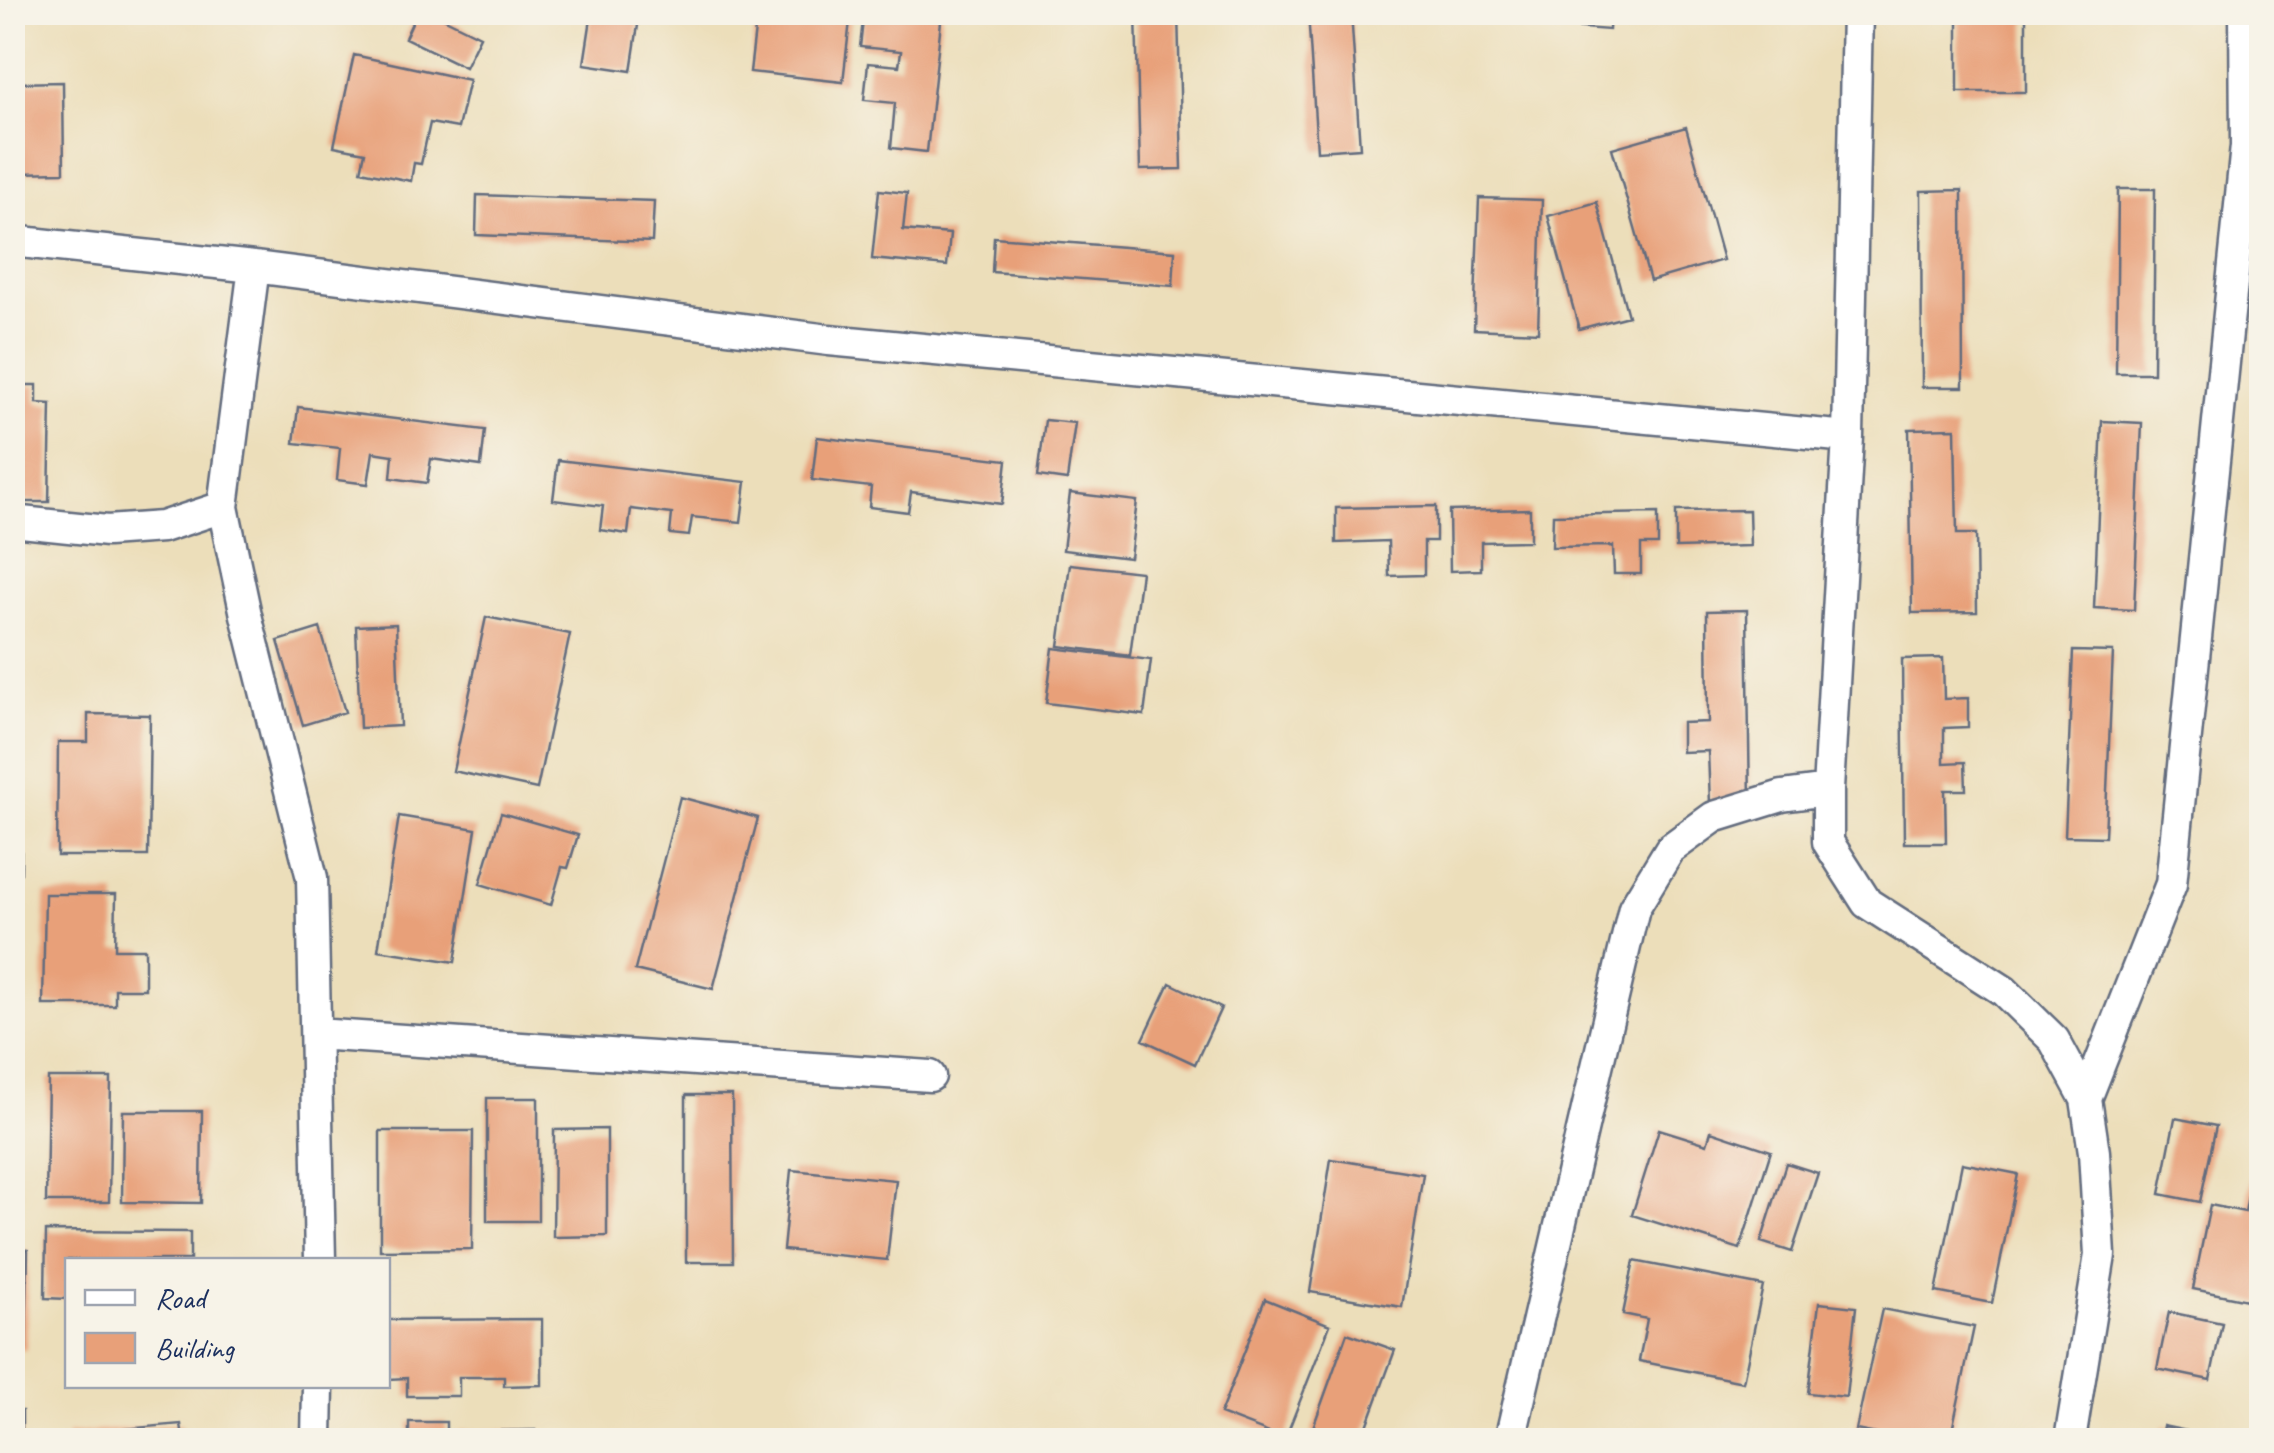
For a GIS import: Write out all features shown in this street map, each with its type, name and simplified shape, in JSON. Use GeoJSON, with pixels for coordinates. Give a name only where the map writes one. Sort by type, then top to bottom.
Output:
{"type":"FeatureCollection","features":[{"type":"Feature","properties":{"kind":"street"},"geometry":{"type":"LineString","coordinates":[[1857,12],[1848,437],[1828,842],[1867,903],[2004,991],[2054,1040],[2086,1100],[2094,1152],[2100,1255],[2070,1440]]}},
{"type":"Feature","properties":{"kind":"street"},"geometry":{"type":"LineString","coordinates":[[2086,1100],[2170,884],[2246,146],[2245,12]]}},
{"type":"Feature","properties":{"kind":"street"},"geometry":{"type":"LineString","coordinates":[[12,241],[254,266],[829,340],[1848,437]]}},
{"type":"Feature","properties":{"kind":"street"},"geometry":{"type":"LineString","coordinates":[[254,266],[222,506],[312,878],[320,1258]]}},
{"type":"Feature","properties":{"kind":"street"},"geometry":{"type":"LineString","coordinates":[[12,520],[107,531],[162,527],[222,506]]}},
{"type":"Feature","properties":{"kind":"street"},"geometry":{"type":"LineString","coordinates":[[1510,1440],[1634,908],[1670,849],[1714,817],[1782,796],[1828,790]]}},
{"type":"Feature","properties":{"kind":"street"},"geometry":{"type":"LineString","coordinates":[[316,1034],[930,1076]]}},
{"type":"Feature","properties":{"kind":"street"},"geometry":{"type":"LineString","coordinates":[[316,1440],[318,1388]]}},
{"type":"Feature","properties":{"kind":"building"},"geometry":{"type":"Polygon","coordinates":[[[417,12],[431,12],[480,36],[465,67],[405,38],[417,12]]]}},
{"type":"Feature","properties":{"kind":"building"},"geometry":{"type":"Polygon","coordinates":[[[592,12],[640,12],[631,71],[584,64],[592,12]]]}},
{"type":"Feature","properties":{"kind":"building"},"geometry":{"type":"Polygon","coordinates":[[[757,12],[851,12],[843,82],[750,72],[757,12]]]}},
{"type":"Feature","properties":{"kind":"building"},"geometry":{"type":"Polygon","coordinates":[[[864,12],[942,12],[927,152],[891,148],[895,103],[864,100],[868,63],[899,66],[901,51],[860,47],[864,12]]]}},
{"type":"Feature","properties":{"kind":"building"},"geometry":{"type":"Polygon","coordinates":[[[1136,12],[1178,12],[1182,169],[1140,170],[1136,12]]]}},
{"type":"Feature","properties":{"kind":"building"},"geometry":{"type":"Polygon","coordinates":[[[1308,12],[1351,12],[1360,148],[1317,151],[1308,12]]]}},
{"type":"Feature","properties":{"kind":"building"},"geometry":{"type":"Polygon","coordinates":[[[1489,12],[1610,12],[1609,30],[1488,21],[1489,12]]]}},
{"type":"Feature","properties":{"kind":"building"},"geometry":{"type":"Polygon","coordinates":[[[1958,12],[2026,12],[2026,92],[1958,92],[1958,12]]]}},
{"type":"Feature","properties":{"kind":"building"},"geometry":{"type":"Polygon","coordinates":[[[354,55],[469,80],[458,128],[430,123],[421,164],[414,163],[411,181],[361,171],[365,152],[334,146],[354,55]]]}},
{"type":"Feature","properties":{"kind":"building"},"geometry":{"type":"Polygon","coordinates":[[[63,82],[64,172],[17,173],[15,83],[63,82]]]}},
{"type":"Feature","properties":{"kind":"building"},"geometry":{"type":"Polygon","coordinates":[[[1686,127],[1723,260],[1650,281],[1612,148],[1686,127]]]}},
{"type":"Feature","properties":{"kind":"building"},"geometry":{"type":"Polygon","coordinates":[[[2118,189],[2155,189],[2153,373],[2116,373],[2118,189]]]}},
{"type":"Feature","properties":{"kind":"building"},"geometry":{"type":"Polygon","coordinates":[[[879,190],[907,193],[903,230],[950,234],[947,266],[872,259],[879,190]]]}},
{"type":"Feature","properties":{"kind":"building"},"geometry":{"type":"Polygon","coordinates":[[[1962,190],[1963,387],[1922,387],[1921,191],[1962,190]]]}},
{"type":"Feature","properties":{"kind":"building"},"geometry":{"type":"Polygon","coordinates":[[[477,195],[654,201],[652,242],[476,235],[477,195]]]}},
{"type":"Feature","properties":{"kind":"building"},"geometry":{"type":"Polygon","coordinates":[[[1479,198],[1542,200],[1538,332],[1474,329],[1479,198]]]}},
{"type":"Feature","properties":{"kind":"building"},"geometry":{"type":"Polygon","coordinates":[[[1597,202],[1628,316],[1579,329],[1548,216],[1597,202]]]}},
{"type":"Feature","properties":{"kind":"building"},"geometry":{"type":"Polygon","coordinates":[[[994,237],[1175,251],[1173,286],[992,272],[994,237]]]}},
{"type":"Feature","properties":{"kind":"building"},"geometry":{"type":"Polygon","coordinates":[[[12,385],[37,385],[37,403],[51,404],[49,502],[12,502],[12,385]]]}},
{"type":"Feature","properties":{"kind":"building"},"geometry":{"type":"Polygon","coordinates":[[[298,407],[485,430],[481,466],[431,459],[427,483],[391,478],[393,455],[373,452],[368,484],[337,480],[340,448],[294,443],[298,407]]]}},
{"type":"Feature","properties":{"kind":"building"},"geometry":{"type":"Polygon","coordinates":[[[1045,420],[1075,423],[1067,480],[1038,476],[1045,420]]]}},
{"type":"Feature","properties":{"kind":"building"},"geometry":{"type":"Polygon","coordinates":[[[2102,421],[2142,423],[2134,610],[2094,608],[2102,421]]]}},
{"type":"Feature","properties":{"kind":"building"},"geometry":{"type":"Polygon","coordinates":[[[1955,428],[1957,534],[1976,534],[1977,612],[1912,613],[1909,429],[1955,428]]]}},
{"type":"Feature","properties":{"kind":"building"},"geometry":{"type":"Polygon","coordinates":[[[817,437],[1007,460],[1002,504],[911,492],[908,512],[869,507],[871,487],[812,480],[817,437]]]}},
{"type":"Feature","properties":{"kind":"building"},"geometry":{"type":"Polygon","coordinates":[[[558,460],[746,482],[741,522],[692,517],[689,536],[670,534],[672,514],[631,509],[628,534],[600,530],[603,506],[553,500],[558,460]]]}},
{"type":"Feature","properties":{"kind":"building"},"geometry":{"type":"Polygon","coordinates":[[[1070,493],[1137,501],[1130,558],[1063,550],[1070,493]]]}},
{"type":"Feature","properties":{"kind":"building"},"geometry":{"type":"Polygon","coordinates":[[[1436,506],[1436,541],[1424,541],[1424,575],[1389,576],[1388,541],[1336,543],[1336,508],[1436,506]]]}},
{"type":"Feature","properties":{"kind":"building"},"geometry":{"type":"Polygon","coordinates":[[[1530,509],[1530,541],[1481,542],[1481,570],[1450,571],[1449,511],[1530,509]]]}},
{"type":"Feature","properties":{"kind":"building"},"geometry":{"type":"Polygon","coordinates":[[[1749,510],[1750,546],[1676,548],[1676,511],[1749,510]]]}},
{"type":"Feature","properties":{"kind":"building"},"geometry":{"type":"Polygon","coordinates":[[[1658,513],[1658,545],[1641,545],[1641,574],[1614,574],[1613,546],[1552,547],[1553,515],[1658,513]]]}},
{"type":"Feature","properties":{"kind":"building"},"geometry":{"type":"Polygon","coordinates":[[[1070,564],[1141,572],[1130,655],[1059,646],[1070,564]]]}},
{"type":"Feature","properties":{"kind":"building"},"geometry":{"type":"Polygon","coordinates":[[[1747,610],[1750,803],[1710,804],[1708,751],[1682,752],[1682,723],[1708,722],[1707,611],[1747,610]]]}},
{"type":"Feature","properties":{"kind":"building"},"geometry":{"type":"Polygon","coordinates":[[[486,617],[570,634],[537,789],[453,771],[486,617]]]}},
{"type":"Feature","properties":{"kind":"building"},"geometry":{"type":"Polygon","coordinates":[[[396,624],[400,726],[360,728],[356,626],[396,624]]]}},
{"type":"Feature","properties":{"kind":"building"},"geometry":{"type":"Polygon","coordinates":[[[320,628],[345,712],[303,725],[278,641],[320,628]]]}},
{"type":"Feature","properties":{"kind":"building"},"geometry":{"type":"Polygon","coordinates":[[[1053,648],[1151,660],[1144,715],[1046,703],[1053,648]]]}},
{"type":"Feature","properties":{"kind":"building"},"geometry":{"type":"Polygon","coordinates":[[[2073,651],[2113,652],[2105,837],[2065,836],[2073,651]]]}},
{"type":"Feature","properties":{"kind":"building"},"geometry":{"type":"Polygon","coordinates":[[[1943,658],[1944,699],[1968,698],[1968,727],[1944,728],[1944,763],[1965,762],[1966,790],[1945,790],[1946,843],[1904,843],[1902,659],[1943,658]]]}},
{"type":"Feature","properties":{"kind":"building"},"geometry":{"type":"Polygon","coordinates":[[[88,714],[150,715],[148,856],[57,856],[58,742],[88,742],[88,714]]]}},
{"type":"Feature","properties":{"kind":"building"},"geometry":{"type":"Polygon","coordinates":[[[680,797],[758,818],[713,989],[635,970],[680,797]]]}},
{"type":"Feature","properties":{"kind":"building"},"geometry":{"type":"Polygon","coordinates":[[[12,811],[22,811],[21,873],[12,873],[12,811]]]}},
{"type":"Feature","properties":{"kind":"building"},"geometry":{"type":"Polygon","coordinates":[[[501,813],[578,835],[568,868],[562,867],[551,905],[480,884],[501,813]]]}},
{"type":"Feature","properties":{"kind":"building"},"geometry":{"type":"Polygon","coordinates":[[[399,816],[476,829],[455,962],[378,950],[399,816]]]}},
{"type":"Feature","properties":{"kind":"building"},"geometry":{"type":"Polygon","coordinates":[[[45,894],[116,894],[115,949],[145,949],[145,989],[115,989],[115,1005],[43,1005],[45,894]]]}},
{"type":"Feature","properties":{"kind":"building"},"geometry":{"type":"Polygon","coordinates":[[[1170,983],[1221,1008],[1195,1064],[1143,1040],[1170,983]]]}},
{"type":"Feature","properties":{"kind":"building"},"geometry":{"type":"Polygon","coordinates":[[[48,1078],[111,1078],[109,1202],[46,1202],[48,1078]]]}},
{"type":"Feature","properties":{"kind":"building"},"geometry":{"type":"Polygon","coordinates":[[[686,1095],[732,1095],[733,1262],[686,1262],[686,1095]]]}},
{"type":"Feature","properties":{"kind":"building"},"geometry":{"type":"Polygon","coordinates":[[[487,1098],[538,1098],[538,1221],[487,1221],[487,1098]]]}},
{"type":"Feature","properties":{"kind":"building"},"geometry":{"type":"Polygon","coordinates":[[[123,1111],[202,1111],[201,1203],[122,1202],[123,1111]]]}},
{"type":"Feature","properties":{"kind":"building"},"geometry":{"type":"Polygon","coordinates":[[[2175,1118],[2216,1126],[2200,1202],[2160,1194],[2175,1118]]]}},
{"type":"Feature","properties":{"kind":"building"},"geometry":{"type":"Polygon","coordinates":[[[607,1129],[607,1236],[553,1237],[554,1130],[607,1129]]]}},
{"type":"Feature","properties":{"kind":"building"},"geometry":{"type":"Polygon","coordinates":[[[1659,1129],[1707,1144],[1711,1131],[1771,1151],[1740,1249],[1632,1215],[1659,1129]]]}},
{"type":"Feature","properties":{"kind":"building"},"geometry":{"type":"Polygon","coordinates":[[[380,1131],[473,1131],[472,1249],[380,1250],[380,1131]]]}},
{"type":"Feature","properties":{"kind":"building"},"geometry":{"type":"Polygon","coordinates":[[[1331,1159],[1423,1174],[1402,1307],[1310,1292],[1331,1159]]]}},
{"type":"Feature","properties":{"kind":"building"},"geometry":{"type":"Polygon","coordinates":[[[1786,1163],[1818,1173],[1792,1252],[1761,1242],[1786,1163]]]}},
{"type":"Feature","properties":{"kind":"building"},"geometry":{"type":"Polygon","coordinates":[[[1962,1163],[2018,1174],[1992,1303],[1936,1292],[1962,1163]]]}},
{"type":"Feature","properties":{"kind":"building"},"geometry":{"type":"Polygon","coordinates":[[[791,1170],[896,1180],[887,1260],[783,1250],[791,1170]]]}},
{"type":"Feature","properties":{"kind":"building"},"geometry":{"type":"Polygon","coordinates":[[[2252,1174],[2262,1176],[2262,1303],[2193,1289],[2210,1205],[2245,1212],[2252,1174]]]}},
{"type":"Feature","properties":{"kind":"building"},"geometry":{"type":"Polygon","coordinates":[[[46,1231],[190,1232],[190,1258],[65,1258],[65,1299],[45,1298],[46,1231]]]}},
{"type":"Feature","properties":{"kind":"building"},"geometry":{"type":"Polygon","coordinates":[[[12,1249],[28,1250],[26,1349],[12,1349],[12,1249]]]}},
{"type":"Feature","properties":{"kind":"building"},"geometry":{"type":"Polygon","coordinates":[[[1634,1261],[1763,1286],[1743,1382],[1639,1361],[1647,1319],[1623,1314],[1634,1261]]]}},
{"type":"Feature","properties":{"kind":"building"},"geometry":{"type":"Polygon","coordinates":[[[1265,1299],[1330,1325],[1285,1439],[1220,1414],[1265,1299]]]}},
{"type":"Feature","properties":{"kind":"building"},"geometry":{"type":"Polygon","coordinates":[[[1819,1303],[1856,1307],[1846,1397],[1808,1393],[1819,1303]]]}},
{"type":"Feature","properties":{"kind":"building"},"geometry":{"type":"Polygon","coordinates":[[[1882,1309],[1974,1327],[1950,1440],[1907,1440],[1856,1430],[1882,1309]]]}},
{"type":"Feature","properties":{"kind":"building"},"geometry":{"type":"Polygon","coordinates":[[[2169,1312],[2222,1323],[2210,1380],[2157,1369],[2169,1312]]]}},
{"type":"Feature","properties":{"kind":"building"},"geometry":{"type":"Polygon","coordinates":[[[542,1319],[542,1385],[504,1386],[504,1377],[459,1377],[459,1396],[407,1396],[407,1378],[390,1379],[390,1320],[542,1319]]]}},
{"type":"Feature","properties":{"kind":"building"},"geometry":{"type":"Polygon","coordinates":[[[1347,1333],[1395,1350],[1362,1440],[1331,1440],[1311,1433],[1347,1333]]]}},
{"type":"Feature","properties":{"kind":"building"},"geometry":{"type":"Polygon","coordinates":[[[12,1411],[22,1411],[22,1440],[12,1440],[12,1411]]]}},
{"type":"Feature","properties":{"kind":"building"},"geometry":{"type":"Polygon","coordinates":[[[409,1422],[446,1422],[446,1440],[409,1440],[409,1422]]]}},
{"type":"Feature","properties":{"kind":"building"},"geometry":{"type":"Polygon","coordinates":[[[181,1424],[183,1440],[67,1440],[67,1434],[181,1424]]]}},
{"type":"Feature","properties":{"kind":"building"},"geometry":{"type":"Polygon","coordinates":[[[2163,1426],[2225,1439],[2225,1440],[2160,1440],[2163,1426]]]}},
{"type":"Feature","properties":{"kind":"building"},"geometry":{"type":"Polygon","coordinates":[[[535,1430],[535,1440],[459,1440],[459,1431],[535,1430]]]}}]}
